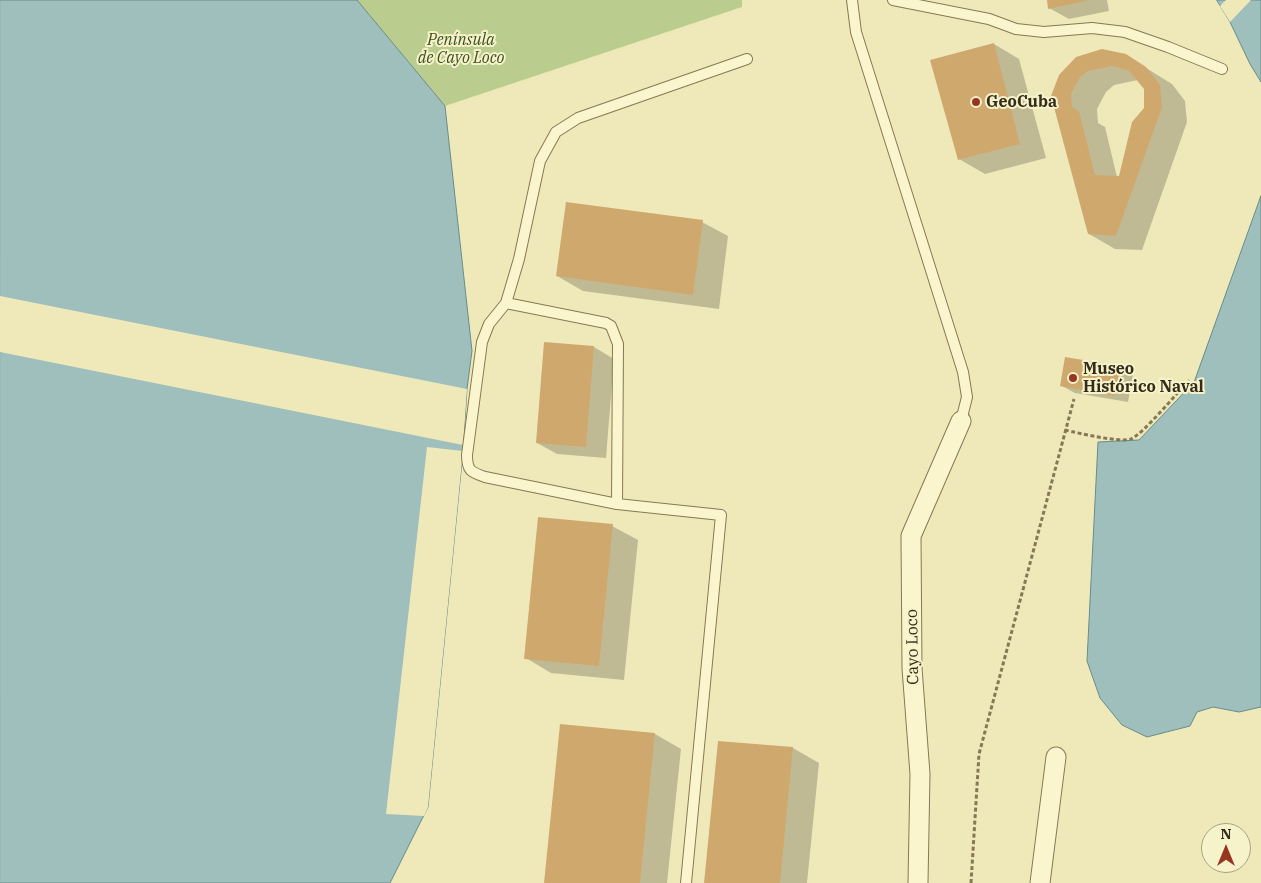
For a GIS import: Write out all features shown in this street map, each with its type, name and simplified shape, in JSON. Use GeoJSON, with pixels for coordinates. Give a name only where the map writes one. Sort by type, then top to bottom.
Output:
{"type":"FeatureCollection","features":[{"type":"Feature","properties":{"kind":"street","name":"Cayo Loco"},"geometry":{"type":"LineString","coordinates":[[918,883],[920,774],[912,668],[911,536],[961,420]]}},
{"type":"Feature","properties":{"kind":"street"},"geometry":{"type":"LineString","coordinates":[[1040,883],[1056,757]]}},
{"type":"Feature","properties":{"kind":"lane"},"geometry":{"type":"LineString","coordinates":[[852,0],[856,32],[963,372],[967,397],[961,420]]}},
{"type":"Feature","properties":{"kind":"lane"},"geometry":{"type":"LineString","coordinates":[[893,0],[989,19],[1016,29],[1044,32],[1092,28],[1125,32],[1222,69]]}},
{"type":"Feature","properties":{"kind":"lane"},"geometry":{"type":"LineString","coordinates":[[686,883],[721,515],[617,504],[485,477],[472,472],[467,465],[482,342],[489,324],[506,303],[520,259],[540,161],[556,132],[578,118],[746,60]]}},
{"type":"Feature","properties":{"kind":"lane"},"geometry":{"type":"LineString","coordinates":[[506,303],[606,323],[611,326],[618,344],[617,504]]}},
{"type":"Feature","properties":{"kind":"path"},"geometry":{"type":"LineString","coordinates":[[1065,430],[1099,437],[1130,439],[1143,430],[1189,380]]}},
{"type":"Feature","properties":{"kind":"path"},"geometry":{"type":"LineString","coordinates":[[972,883],[979,754],[1074,399]]}},
{"type":"Feature","properties":{"kind":"green space","name":"Península de Cayo Loco"},"geometry":{"type":"Polygon","coordinates":[[[357,0],[742,0],[742,7],[445,106],[357,0]]]}},
{"type":"Feature","properties":{"kind":"water"},"geometry":{"type":"Polygon","coordinates":[[[0,0],[357,0],[445,106],[472,351],[428,807],[390,883],[0,883],[0,0]]]}},
{"type":"Feature","properties":{"kind":"water"},"geometry":{"type":"Polygon","coordinates":[[[1217,0],[1261,0],[1261,82],[1250,64],[1217,0]]]}},
{"type":"Feature","properties":{"kind":"water"},"geometry":{"type":"Polygon","coordinates":[[[1261,196],[1261,707],[1239,712],[1213,707],[1197,712],[1190,726],[1147,737],[1122,725],[1100,698],[1087,661],[1098,442],[1139,440],[1194,382],[1261,196]]]}},
{"type":"Feature","properties":{"kind":"pier"},"geometry":{"type":"Polygon","coordinates":[[[1226,0],[1251,0],[1230,22],[1220,6],[1226,0]]]}},
{"type":"Feature","properties":{"kind":"pier"},"geometry":{"type":"Polygon","coordinates":[[[0,296],[467,389],[463,445],[0,352],[0,296]]]}},
{"type":"Feature","properties":{"kind":"pier"},"geometry":{"type":"Polygon","coordinates":[[[427,447],[463,451],[428,807],[424,816],[386,814],[427,447]]]}},
{"type":"Feature","properties":{"kind":"building"},"geometry":{"type":"Polygon","coordinates":[[[1047,0],[1085,0],[1086,1],[1048,9],[1047,0]]]}},
{"type":"Feature","properties":{"kind":"building","name":"GeoCuba"},"geometry":{"type":"Polygon","coordinates":[[[994,43],[1020,144],[958,160],[930,60],[994,43]]]}},
{"type":"Feature","properties":{"kind":"building"},"geometry":{"type":"Polygon","coordinates":[[[1102,49],[1126,54],[1146,67],[1160,85],[1162,107],[1116,236],[1088,234],[1051,96],[1059,75],[1076,57],[1102,49]],[[1112,66],[1088,71],[1080,77],[1071,94],[1072,107],[1079,111],[1095,175],[1119,176],[1132,122],[1144,108],[1144,89],[1129,71],[1112,66]]]}},
{"type":"Feature","properties":{"kind":"building"},"geometry":{"type":"Polygon","coordinates":[[[566,202],[703,220],[693,295],[556,276],[566,202]]]}},
{"type":"Feature","properties":{"kind":"building"},"geometry":{"type":"Polygon","coordinates":[[[544,342],[594,346],[586,447],[536,443],[544,342]]]}},
{"type":"Feature","properties":{"kind":"building"},"geometry":{"type":"Polygon","coordinates":[[[1065,357],[1120,366],[1115,396],[1060,386],[1065,357]]]}},
{"type":"Feature","properties":{"kind":"building"},"geometry":{"type":"Polygon","coordinates":[[[538,517],[613,524],[599,666],[524,659],[538,517]]]}},
{"type":"Feature","properties":{"kind":"building"},"geometry":{"type":"Polygon","coordinates":[[[560,724],[655,733],[640,883],[544,883],[560,724]]]}},
{"type":"Feature","properties":{"kind":"building"},"geometry":{"type":"Polygon","coordinates":[[[718,741],[793,747],[780,883],[704,883],[718,741]]]}},
{"type":"Feature","properties":{"kind":"place","name":"GeoCuba"},"geometry":{"type":"Point","coordinates":[976,102]}},
{"type":"Feature","properties":{"kind":"place","name":"Museo Histórico Naval"},"geometry":{"type":"Point","coordinates":[1073,378]}}]}
